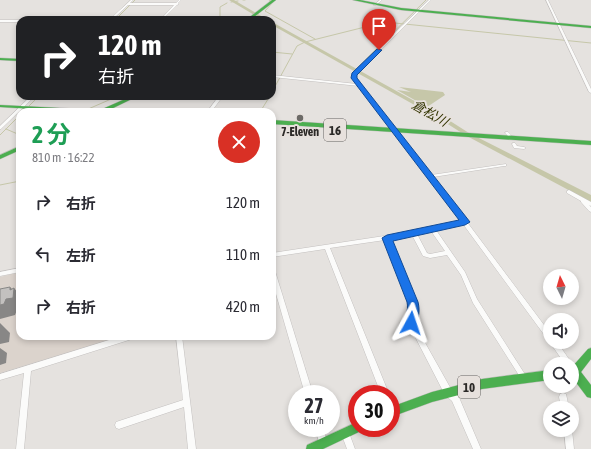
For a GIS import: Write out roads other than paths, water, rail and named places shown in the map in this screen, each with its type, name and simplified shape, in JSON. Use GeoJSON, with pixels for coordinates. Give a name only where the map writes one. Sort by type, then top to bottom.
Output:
{"type":"FeatureCollection","features":[{"type":"Feature","properties":{"kind":"main road"},"geometry":{"type":"LineString","coordinates":[[253,16],[273,0]]}},
{"type":"Feature","properties":{"kind":"main road"},"geometry":{"type":"LineString","coordinates":[[355,0],[374,5],[418,11],[589,27]]}},
{"type":"Feature","properties":{"kind":"main road"},"geometry":{"type":"LineString","coordinates":[[0,59],[16,60]]}},
{"type":"Feature","properties":{"kind":"main road"},"geometry":{"type":"LineString","coordinates":[[110,108],[127,100]]}},
{"type":"Feature","properties":{"kind":"main road"},"geometry":{"type":"LineString","coordinates":[[0,106],[16,108]]}},
{"type":"Feature","properties":{"kind":"main road"},"geometry":{"type":"LineString","coordinates":[[0,109],[16,109]]}},
{"type":"Feature","properties":{"kind":"main road","name":"16"},"geometry":{"type":"LineString","coordinates":[[276,122],[396,132],[591,143]]}},
{"type":"Feature","properties":{"kind":"main road","name":"16"},"geometry":{"type":"LineString","coordinates":[[276,126],[396,132]]}},
{"type":"Feature","properties":{"kind":"main road","name":"16"},"geometry":{"type":"LineString","coordinates":[[490,138],[591,147]]}},
{"type":"Feature","properties":{"kind":"main road"},"geometry":{"type":"LineString","coordinates":[[0,156],[16,150]]}},
{"type":"Feature","properties":{"kind":"main road"},"geometry":{"type":"LineString","coordinates":[[579,365],[591,352]]}},
{"type":"Feature","properties":{"kind":"main road","name":"10"},"geometry":{"type":"LineString","coordinates":[[400,407],[448,392],[482,384],[543,376]]}},
{"type":"Feature","properties":{"kind":"main road"},"geometry":{"type":"LineString","coordinates":[[579,378],[591,393]]}},
{"type":"Feature","properties":{"kind":"main road"},"geometry":{"type":"LineString","coordinates":[[311,449],[348,431]]}},
{"type":"Feature","properties":{"kind":"street"},"geometry":{"type":"LineString","coordinates":[[116,16],[130,4],[132,0]]}},
{"type":"Feature","properties":{"kind":"street"},"geometry":{"type":"LineString","coordinates":[[165,16],[178,4],[180,0]]}},
{"type":"Feature","properties":{"kind":"street"},"geometry":{"type":"LineString","coordinates":[[374,5],[382,0]]}},
{"type":"Feature","properties":{"kind":"street"},"geometry":{"type":"LineString","coordinates":[[430,0],[354,74],[354,78],[431,176],[543,328]]}},
{"type":"Feature","properties":{"kind":"street"},"geometry":{"type":"LineString","coordinates":[[547,0],[560,24],[566,41],[591,92]]}},
{"type":"Feature","properties":{"kind":"street"},"geometry":{"type":"LineString","coordinates":[[130,4],[178,4]]}},
{"type":"Feature","properties":{"kind":"street"},"geometry":{"type":"LineString","coordinates":[[0,21],[16,21]]}},
{"type":"Feature","properties":{"kind":"street"},"geometry":{"type":"LineString","coordinates":[[276,76],[359,85]]}},
{"type":"Feature","properties":{"kind":"street"},"geometry":{"type":"LineString","coordinates":[[21,108],[29,100]]}},
{"type":"Feature","properties":{"kind":"street"},"geometry":{"type":"LineString","coordinates":[[0,128],[16,113]]}},
{"type":"Feature","properties":{"kind":"street"},"geometry":{"type":"LineString","coordinates":[[514,144],[515,147],[524,148]]}},
{"type":"Feature","properties":{"kind":"street"},"geometry":{"type":"LineString","coordinates":[[431,176],[504,165]]}},
{"type":"Feature","properties":{"kind":"street"},"geometry":{"type":"LineString","coordinates":[[569,192],[591,204]]}},
{"type":"Feature","properties":{"kind":"street"},"geometry":{"type":"LineString","coordinates":[[581,199],[591,210]]}},
{"type":"Feature","properties":{"kind":"street"},"geometry":{"type":"LineString","coordinates":[[276,254],[387,238],[433,230],[465,222]]}},
{"type":"Feature","properties":{"kind":"street"},"geometry":{"type":"LineString","coordinates":[[433,230],[463,274],[475,301],[524,378]]}},
{"type":"Feature","properties":{"kind":"street"},"geometry":{"type":"LineString","coordinates":[[414,233],[425,255],[430,256],[448,252]]}},
{"type":"Feature","properties":{"kind":"street"},"geometry":{"type":"LineString","coordinates":[[387,238],[413,302],[414,309],[411,323],[448,392],[455,398],[477,449]]}},
{"type":"Feature","properties":{"kind":"street"},"geometry":{"type":"LineString","coordinates":[[327,247],[381,385]]}},
{"type":"Feature","properties":{"kind":"street"},"geometry":{"type":"LineString","coordinates":[[0,274],[16,271]]}},
{"type":"Feature","properties":{"kind":"street"},"geometry":{"type":"LineString","coordinates":[[276,284],[306,385]]}},
{"type":"Feature","properties":{"kind":"street"},"geometry":{"type":"LineString","coordinates":[[0,376],[119,340]]}},
{"type":"Feature","properties":{"kind":"street"},"geometry":{"type":"LineString","coordinates":[[179,340],[192,449]]}},
{"type":"Feature","properties":{"kind":"street"},"geometry":{"type":"LineString","coordinates":[[20,449],[28,368]]}},
{"type":"Feature","properties":{"kind":"street"},"geometry":{"type":"LineString","coordinates":[[563,397],[564,401]]}},
{"type":"Feature","properties":{"kind":"street"},"geometry":{"type":"LineString","coordinates":[[119,425],[186,403]]}},
{"type":"Feature","properties":{"kind":"street"},"geometry":{"type":"LineString","coordinates":[[345,432],[351,449]]}},
{"type":"Feature","properties":{"kind":"street"},"geometry":{"type":"LineString","coordinates":[[322,437],[324,442]]}},
{"type":"Feature","properties":{"kind":"street"},"geometry":{"type":"LineString","coordinates":[[569,437],[570,449]]}},
{"type":"Feature","properties":{"kind":"waterway"},"geometry":{"type":"LineString","coordinates":[[119,16],[135,0]]}},
{"type":"Feature","properties":{"kind":"waterway","name":"倉松川"},"geometry":{"type":"LineString","coordinates":[[231,0],[259,16]]}},
{"type":"Feature","properties":{"kind":"waterway"},"geometry":{"type":"LineString","coordinates":[[269,0],[273,2],[265,11],[274,16]]}},
{"type":"Feature","properties":{"kind":"waterway"},"geometry":{"type":"LineString","coordinates":[[402,24],[426,0]]}},
{"type":"Feature","properties":{"kind":"waterway","name":"倉松川"},"geometry":{"type":"LineString","coordinates":[[231,2],[238,1]]}},
{"type":"Feature","properties":{"kind":"waterway"},"geometry":{"type":"LineString","coordinates":[[220,16],[220,7],[227,3]]}},
{"type":"Feature","properties":{"kind":"waterway"},"geometry":{"type":"LineString","coordinates":[[276,17],[315,39]]}},
{"type":"Feature","properties":{"kind":"waterway"},"geometry":{"type":"LineString","coordinates":[[276,85],[297,46],[305,42],[385,22],[402,24]]}},
{"type":"Feature","properties":{"kind":"waterway"},"geometry":{"type":"LineString","coordinates":[[355,70],[402,24]]}},
{"type":"Feature","properties":{"kind":"waterway"},"geometry":{"type":"LineString","coordinates":[[402,24],[591,43]]}},
{"type":"Feature","properties":{"kind":"waterway","name":"倉松川"},"geometry":{"type":"LineString","coordinates":[[276,25],[445,120],[467,134],[591,199]]}},
{"type":"Feature","properties":{"kind":"waterway"},"geometry":{"type":"LineString","coordinates":[[276,52],[292,54]]}},
{"type":"Feature","properties":{"kind":"waterway"},"geometry":{"type":"LineString","coordinates":[[29,106],[35,100]]}},
{"type":"Feature","properties":{"kind":"waterway"},"geometry":{"type":"LineString","coordinates":[[91,108],[109,100]]}},
{"type":"Feature","properties":{"kind":"waterway"},"geometry":{"type":"LineString","coordinates":[[262,108],[268,100]]}},
{"type":"Feature","properties":{"kind":"waterway"},"geometry":{"type":"LineString","coordinates":[[6,129],[16,119]]}},
{"type":"Feature","properties":{"kind":"waterway"},"geometry":{"type":"LineString","coordinates":[[0,135],[6,129]]}},
{"type":"Feature","properties":{"kind":"waterway"},"geometry":{"type":"LineString","coordinates":[[6,129],[16,133]]}},
{"type":"Feature","properties":{"kind":"waterway"},"geometry":{"type":"LineString","coordinates":[[0,185],[16,182]]}},
{"type":"Feature","properties":{"kind":"place","name":"7-Eleven"},"geometry":{"type":"Point","coordinates":[300,118]}}]}
